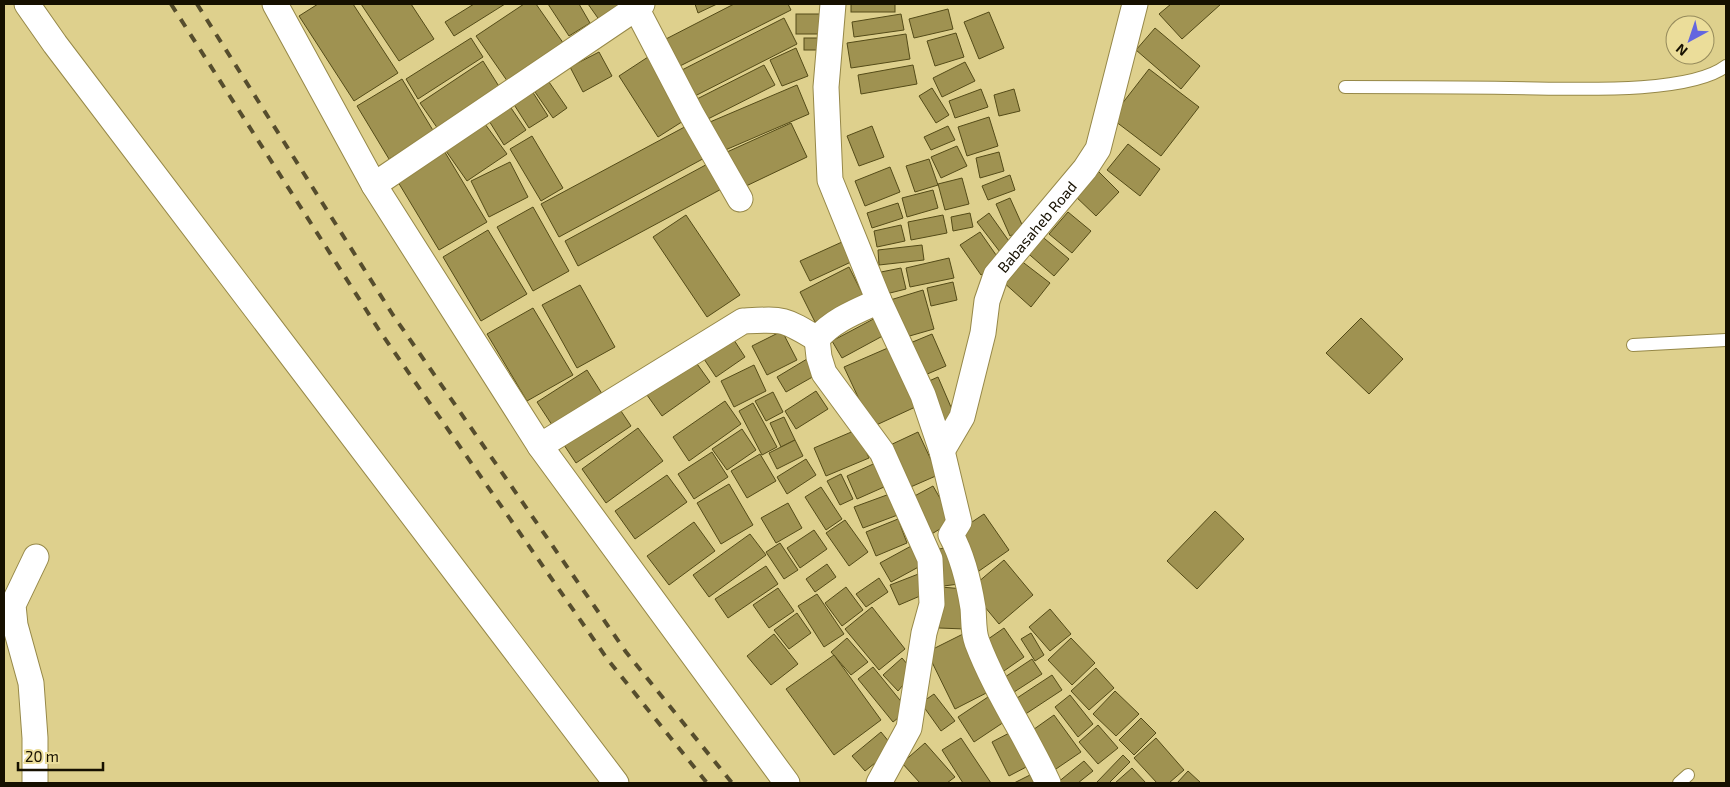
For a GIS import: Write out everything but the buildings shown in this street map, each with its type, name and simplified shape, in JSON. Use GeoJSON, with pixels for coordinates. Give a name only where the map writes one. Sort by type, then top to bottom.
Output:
{"type":"FeatureCollection","features":[{"type":"Feature","properties":{"kind":"street"},"geometry":{"type":"LineString","coordinates":[[28,4],[55,44],[616,783]]}},
{"type":"Feature","properties":{"kind":"street"},"geometry":{"type":"LineString","coordinates":[[275,4],[374,185],[540,446],[787,783]]}},
{"type":"Feature","properties":{"kind":"street"},"geometry":{"type":"LineString","coordinates":[[833,4],[826,87],[830,180],[879,301],[922,395],[942,451],[959,522],[951,535],[961,553],[973,608],[976,640],[1004,704],[1035,756],[1048,783]]}},
{"type":"Feature","properties":{"kind":"street","name":"Babasaheb Road"},"geometry":{"type":"LineString","coordinates":[[942,451],[962,417],[983,333],[987,301],[996,275],[1085,169],[1098,149],[1135,4]]}},
{"type":"Feature","properties":{"kind":"street"},"geometry":{"type":"LineString","coordinates":[[374,185],[637,5],[692,114],[740,200]]}},
{"type":"Feature","properties":{"kind":"street"},"geometry":{"type":"LineString","coordinates":[[879,301],[825,330],[817,339],[819,357],[824,373],[882,452],[930,559],[932,604],[924,634],[909,728],[879,783]]}},
{"type":"Feature","properties":{"kind":"street"},"geometry":{"type":"LineString","coordinates":[[540,446],[743,321],[779,319],[788,321],[817,339]]}},
{"type":"Feature","properties":{"kind":"street"},"geometry":{"type":"LineString","coordinates":[[35,783],[31,683],[15,625],[13,604],[36,557]]}},
{"type":"Feature","properties":{"kind":"lane"},"geometry":{"type":"LineString","coordinates":[[1345,87],[1626,88],[1674,83],[1718,72],[1726,66]]}},
{"type":"Feature","properties":{"kind":"lane"},"geometry":{"type":"LineString","coordinates":[[1633,345],[1726,340]]}},
{"type":"Feature","properties":{"kind":"railway"},"geometry":{"type":"LineString","coordinates":[[171,4],[379,330],[608,660],[707,783]]}},
{"type":"Feature","properties":{"kind":"railway"},"geometry":{"type":"LineString","coordinates":[[197,4],[393,315],[626,652],[732,783]]}}]}
